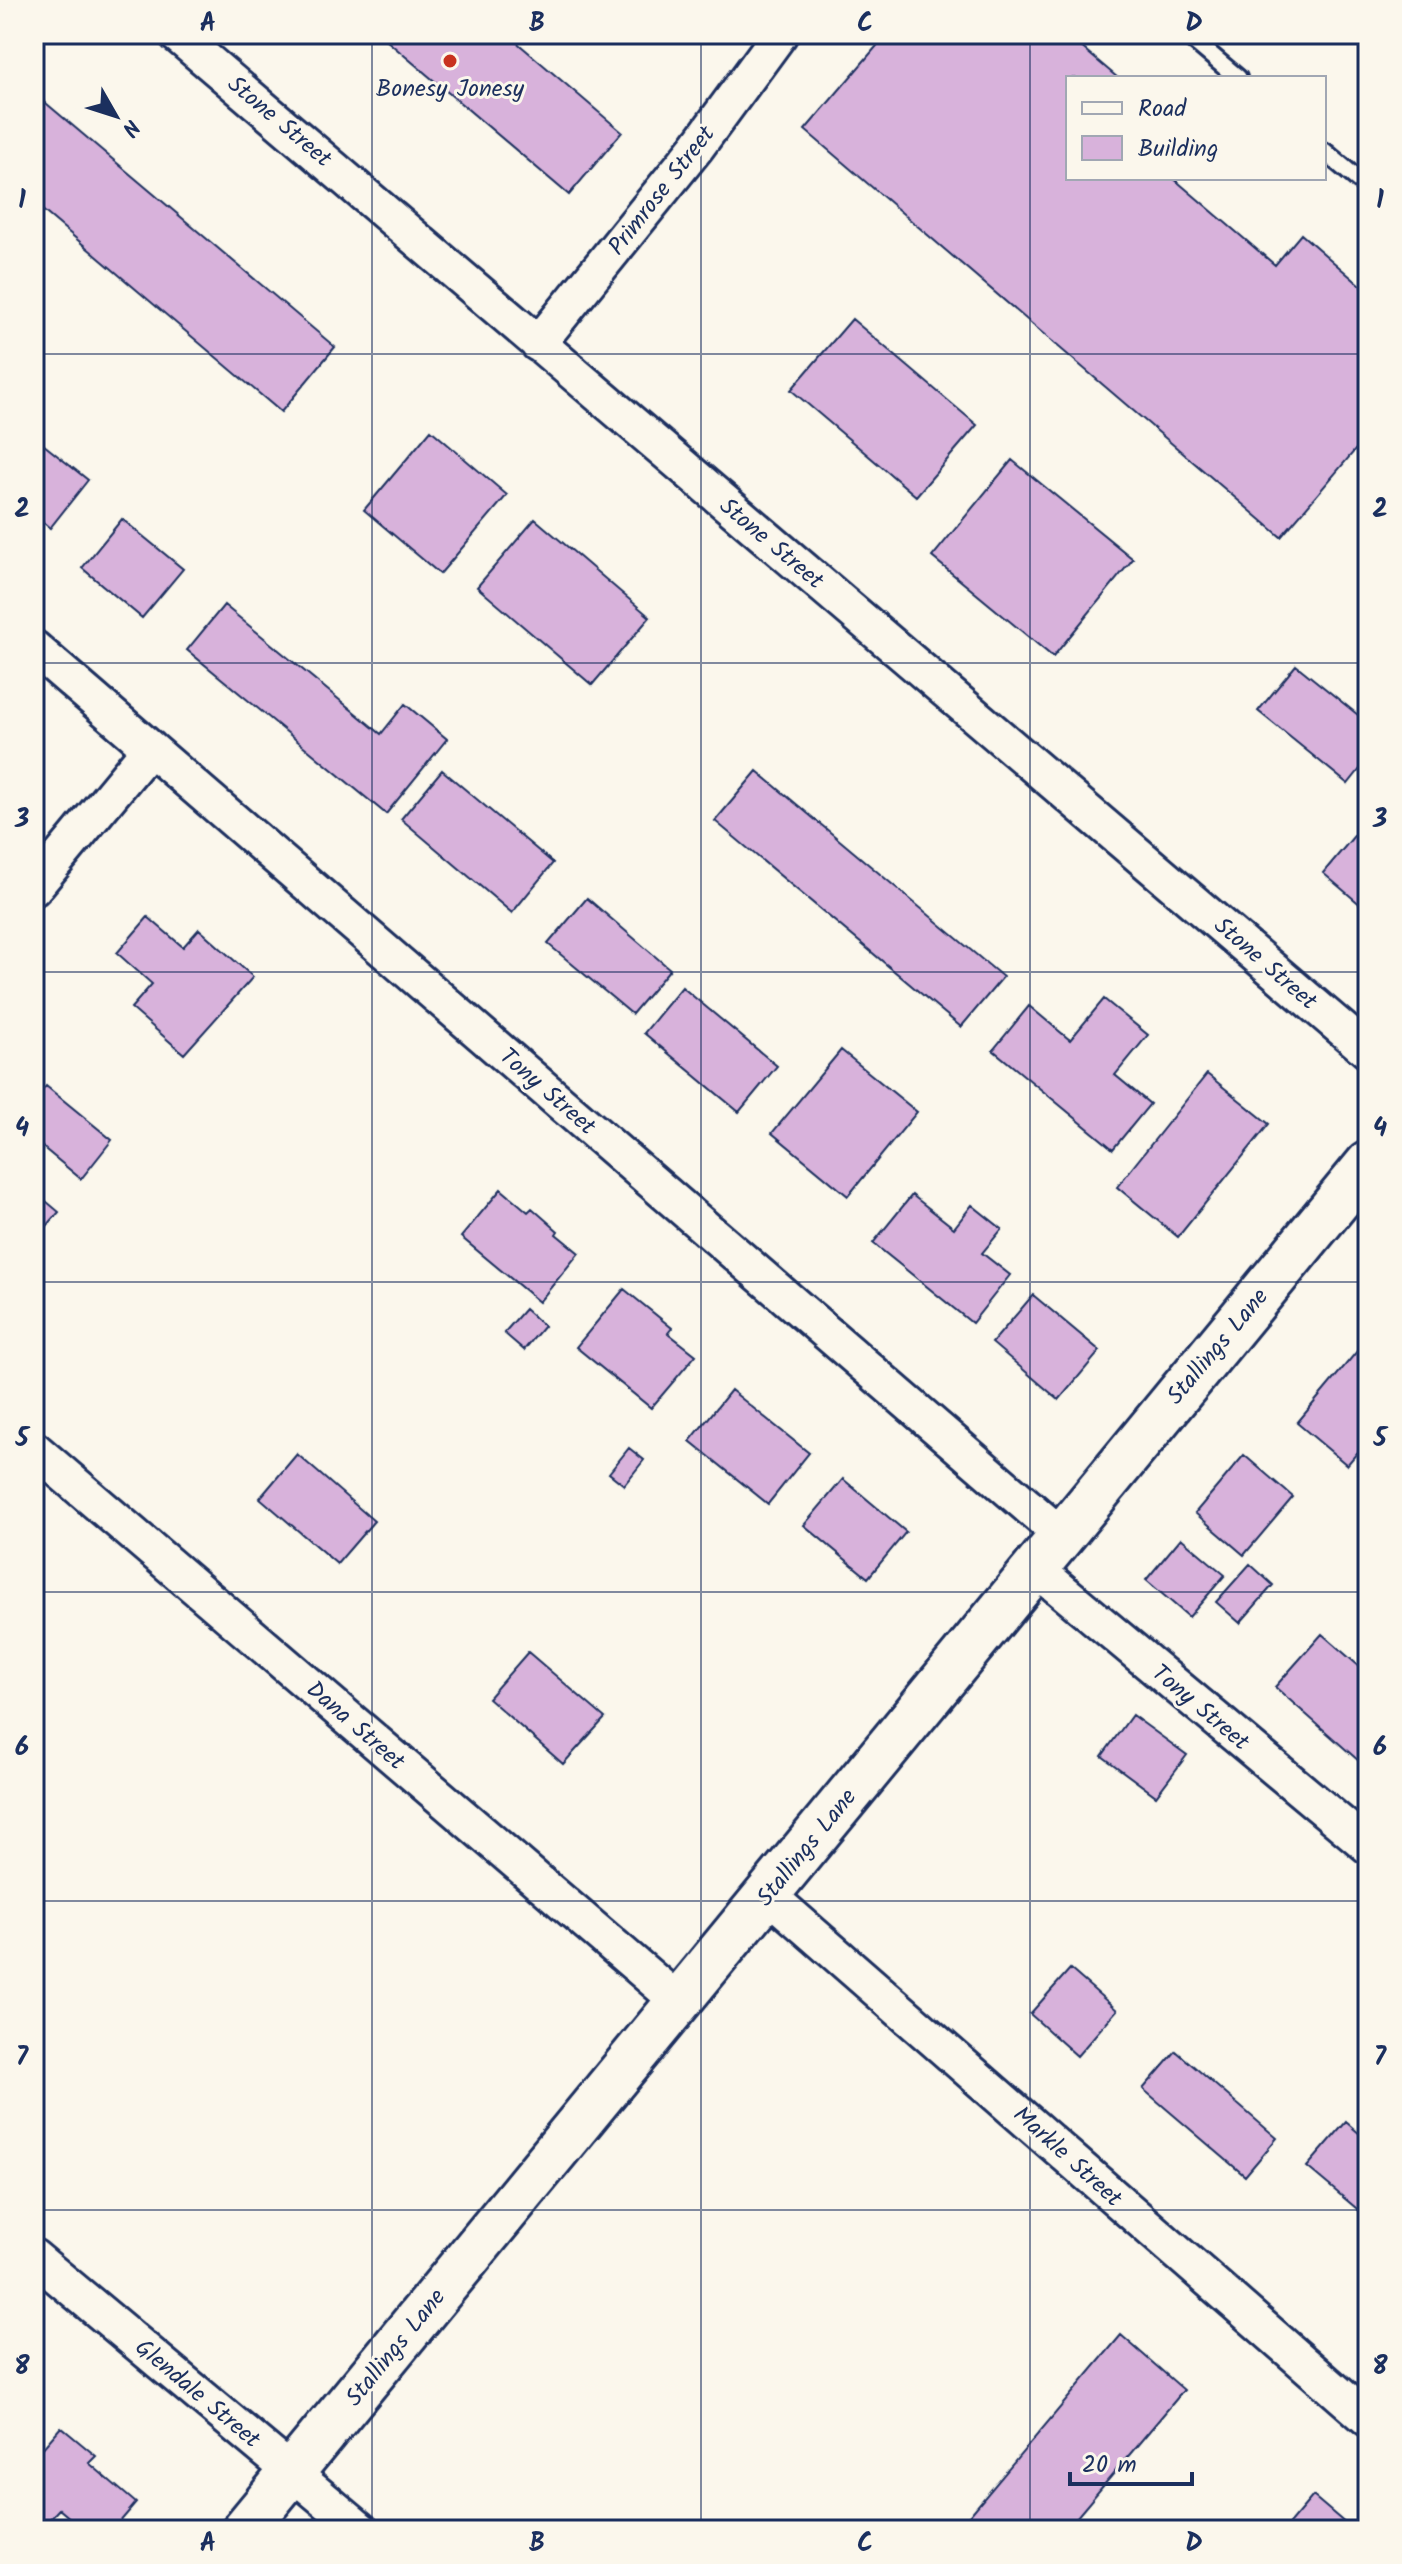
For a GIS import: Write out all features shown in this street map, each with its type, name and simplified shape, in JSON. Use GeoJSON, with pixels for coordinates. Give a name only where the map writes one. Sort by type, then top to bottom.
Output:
{"type":"FeatureCollection","features":[{"type":"Feature","properties":{"kind":"street","name":"Stone Street"},"geometry":{"type":"LineString","coordinates":[[176,34],[1368,1051]]}},
{"type":"Feature","properties":{"kind":"street","name":"Primrose Street"},"geometry":{"type":"LineString","coordinates":[[538,344],[697,147],[780,34]]}},
{"type":"Feature","properties":{"kind":"street","name":"Tony Street"},"geometry":{"type":"LineString","coordinates":[[34,648],[150,748],[1048,1551],[1368,1846]]}},
{"type":"Feature","properties":{"kind":"street"},"geometry":{"type":"LineString","coordinates":[[34,888],[150,748]]}},
{"type":"Feature","properties":{"kind":"street","name":"Stallings Lane"},"geometry":{"type":"LineString","coordinates":[[244,2530],[1368,1164]]}},
{"type":"Feature","properties":{"kind":"street","name":"Dana Street"},"geometry":{"type":"LineString","coordinates":[[34,1449],[678,2001]]}},
{"type":"Feature","properties":{"kind":"street","name":"Markle Street"},"geometry":{"type":"LineString","coordinates":[[767,1894],[1368,2419]]}},
{"type":"Feature","properties":{"kind":"street","name":"Glendale Street"},"geometry":{"type":"LineString","coordinates":[[34,2257],[361,2530]]}},
{"type":"Feature","properties":{"kind":"lane"},"geometry":{"type":"LineString","coordinates":[[1186,34],[1236,76]]}},
{"type":"Feature","properties":{"kind":"lane"},"geometry":{"type":"LineString","coordinates":[[1326,153],[1368,188]]}},
{"type":"Feature","properties":{"kind":"building"},"geometry":{"type":"Polygon","coordinates":[[[379,34],[507,34],[622,132],[569,195],[379,34]]]}},
{"type":"Feature","properties":{"kind":"building"},"geometry":{"type":"Polygon","coordinates":[[[887,34],[1066,34],[1116,76],[1066,76],[1066,180],[1175,180],[1275,265],[1301,234],[1368,292],[1368,435],[1281,537],[805,130],[887,34]]]}},
{"type":"Feature","properties":{"kind":"building"},"geometry":{"type":"Polygon","coordinates":[[[34,93],[335,347],[281,412],[34,203],[34,93]]]}},
{"type":"Feature","properties":{"kind":"building"},"geometry":{"type":"Polygon","coordinates":[[[852,319],[977,425],[916,496],[791,390],[852,319]]]}},
{"type":"Feature","properties":{"kind":"building"},"geometry":{"type":"Polygon","coordinates":[[[431,430],[507,495],[440,574],[364,510],[431,430]]]}},
{"type":"Feature","properties":{"kind":"building"},"geometry":{"type":"Polygon","coordinates":[[[34,437],[88,480],[50,528],[34,515],[34,437]]]}},
{"type":"Feature","properties":{"kind":"building"},"geometry":{"type":"Polygon","coordinates":[[[1012,460],[1133,559],[1053,657],[932,557],[1012,460]]]}},
{"type":"Feature","properties":{"kind":"building"},"geometry":{"type":"Polygon","coordinates":[[[122,519],[183,569],[142,618],[82,568],[122,519]]]}},
{"type":"Feature","properties":{"kind":"building"},"geometry":{"type":"Polygon","coordinates":[[[535,519],[650,617],[592,685],[477,587],[535,519]]]}},
{"type":"Feature","properties":{"kind":"building"},"geometry":{"type":"Polygon","coordinates":[[[224,605],[381,734],[405,704],[447,739],[386,814],[187,650],[224,605]]]}},
{"type":"Feature","properties":{"kind":"building"},"geometry":{"type":"Polygon","coordinates":[[[1296,665],[1368,723],[1368,759],[1348,784],[1258,711],[1296,665]]]}},
{"type":"Feature","properties":{"kind":"building"},"geometry":{"type":"Polygon","coordinates":[[[442,770],[553,863],[512,913],[401,819],[442,770]]]}},
{"type":"Feature","properties":{"kind":"building"},"geometry":{"type":"Polygon","coordinates":[[[757,771],[1003,977],[961,1027],[715,821],[757,771]]]}},
{"type":"Feature","properties":{"kind":"building"},"geometry":{"type":"Polygon","coordinates":[[[1368,819],[1368,898],[1362,906],[1323,873],[1368,819]]]}},
{"type":"Feature","properties":{"kind":"building"},"geometry":{"type":"Polygon","coordinates":[[[587,898],[670,969],[632,1014],[548,944],[587,898]]]}},
{"type":"Feature","properties":{"kind":"building"},"geometry":{"type":"Polygon","coordinates":[[[148,917],[183,947],[199,929],[253,977],[184,1054],[131,1008],[152,984],[117,953],[148,917]]]}},
{"type":"Feature","properties":{"kind":"building"},"geometry":{"type":"Polygon","coordinates":[[[682,987],[777,1066],[739,1112],[644,1033],[682,987]]]}},
{"type":"Feature","properties":{"kind":"building"},"geometry":{"type":"Polygon","coordinates":[[[1104,999],[1148,1035],[1115,1075],[1150,1104],[1113,1149],[993,1050],[1029,1006],[1070,1040],[1104,999]]]}},
{"type":"Feature","properties":{"kind":"building"},"geometry":{"type":"Polygon","coordinates":[[[841,1050],[917,1112],[848,1196],[772,1133],[841,1050]]]}},
{"type":"Feature","properties":{"kind":"building"},"geometry":{"type":"Polygon","coordinates":[[[1207,1074],[1269,1124],[1178,1237],[1117,1187],[1207,1074]]]}},
{"type":"Feature","properties":{"kind":"building"},"geometry":{"type":"Polygon","coordinates":[[[46,1086],[112,1140],[81,1179],[34,1140],[34,1101],[46,1086]]]}},
{"type":"Feature","properties":{"kind":"building"},"geometry":{"type":"Polygon","coordinates":[[[501,1189],[528,1212],[532,1208],[579,1253],[539,1302],[461,1237],[501,1189]]]}},
{"type":"Feature","properties":{"kind":"building"},"geometry":{"type":"Polygon","coordinates":[[[34,1191],[59,1212],[34,1241],[34,1191]]]}},
{"type":"Feature","properties":{"kind":"building"},"geometry":{"type":"Polygon","coordinates":[[[912,1195],[954,1228],[972,1205],[1002,1229],[982,1253],[1010,1275],[972,1323],[873,1243],[912,1195]]]}},
{"type":"Feature","properties":{"kind":"building"},"geometry":{"type":"Polygon","coordinates":[[[624,1289],[672,1328],[668,1333],[696,1355],[651,1408],[576,1347],[624,1289]]]}},
{"type":"Feature","properties":{"kind":"building"},"geometry":{"type":"Polygon","coordinates":[[[1033,1295],[1100,1351],[1059,1400],[992,1343],[1033,1295]]]}},
{"type":"Feature","properties":{"kind":"building"},"geometry":{"type":"Polygon","coordinates":[[[525,1309],[544,1326],[524,1350],[504,1333],[525,1309]]]}},
{"type":"Feature","properties":{"kind":"building"},"geometry":{"type":"Polygon","coordinates":[[[1368,1338],[1368,1440],[1347,1465],[1297,1423],[1368,1338]]]}},
{"type":"Feature","properties":{"kind":"building"},"geometry":{"type":"Polygon","coordinates":[[[731,1390],[809,1453],[768,1504],[690,1441],[731,1390]]]}},
{"type":"Feature","properties":{"kind":"building"},"geometry":{"type":"Polygon","coordinates":[[[629,1448],[644,1460],[624,1485],[609,1473],[629,1448]]]}},
{"type":"Feature","properties":{"kind":"building"},"geometry":{"type":"Polygon","coordinates":[[[297,1454],[374,1521],[337,1564],[260,1498],[297,1454]]]}},
{"type":"Feature","properties":{"kind":"building"},"geometry":{"type":"Polygon","coordinates":[[[1244,1455],[1293,1497],[1244,1555],[1195,1513],[1244,1455]]]}},
{"type":"Feature","properties":{"kind":"building"},"geometry":{"type":"Polygon","coordinates":[[[843,1479],[906,1532],[868,1578],[804,1525],[843,1479]]]}},
{"type":"Feature","properties":{"kind":"building"},"geometry":{"type":"Polygon","coordinates":[[[1181,1538],[1225,1575],[1189,1617],[1146,1580],[1181,1538]]]}},
{"type":"Feature","properties":{"kind":"building"},"geometry":{"type":"Polygon","coordinates":[[[1250,1564],[1273,1585],[1240,1623],[1216,1602],[1250,1564]]]}},
{"type":"Feature","properties":{"kind":"building"},"geometry":{"type":"Polygon","coordinates":[[[1322,1634],[1368,1674],[1368,1769],[1275,1687],[1322,1634]]]}},
{"type":"Feature","properties":{"kind":"building"},"geometry":{"type":"Polygon","coordinates":[[[528,1652],[605,1718],[563,1764],[488,1698],[528,1652]]]}},
{"type":"Feature","properties":{"kind":"building"},"geometry":{"type":"Polygon","coordinates":[[[1132,1715],[1187,1755],[1156,1796],[1102,1756],[1132,1715]]]}},
{"type":"Feature","properties":{"kind":"building"},"geometry":{"type":"Polygon","coordinates":[[[1070,1969],[1117,2010],[1077,2056],[1030,2014],[1070,1969]]]}},
{"type":"Feature","properties":{"kind":"building"},"geometry":{"type":"Polygon","coordinates":[[[1176,2051],[1277,2138],[1245,2176],[1143,2089],[1176,2051]]]}},
{"type":"Feature","properties":{"kind":"building"},"geometry":{"type":"Polygon","coordinates":[[[1346,2122],[1368,2141],[1368,2218],[1307,2167],[1346,2122]]]}},
{"type":"Feature","properties":{"kind":"building"},"geometry":{"type":"Polygon","coordinates":[[[1121,2335],[1184,2390],[1066,2530],[961,2530],[959,2528],[1121,2335]]]}},
{"type":"Feature","properties":{"kind":"building"},"geometry":{"type":"Polygon","coordinates":[[[61,2427],[96,2456],[89,2463],[136,2503],[113,2530],[84,2530],[59,2509],[46,2523],[34,2512],[34,2458],[61,2427]]]}},
{"type":"Feature","properties":{"kind":"building"},"geometry":{"type":"Polygon","coordinates":[[[1313,2496],[1353,2530],[1284,2530],[1313,2496]]]}},
{"type":"Feature","properties":{"kind":"place","name":"Bonesy Jonesy"},"geometry":{"type":"Point","coordinates":[450,61]}}]}
